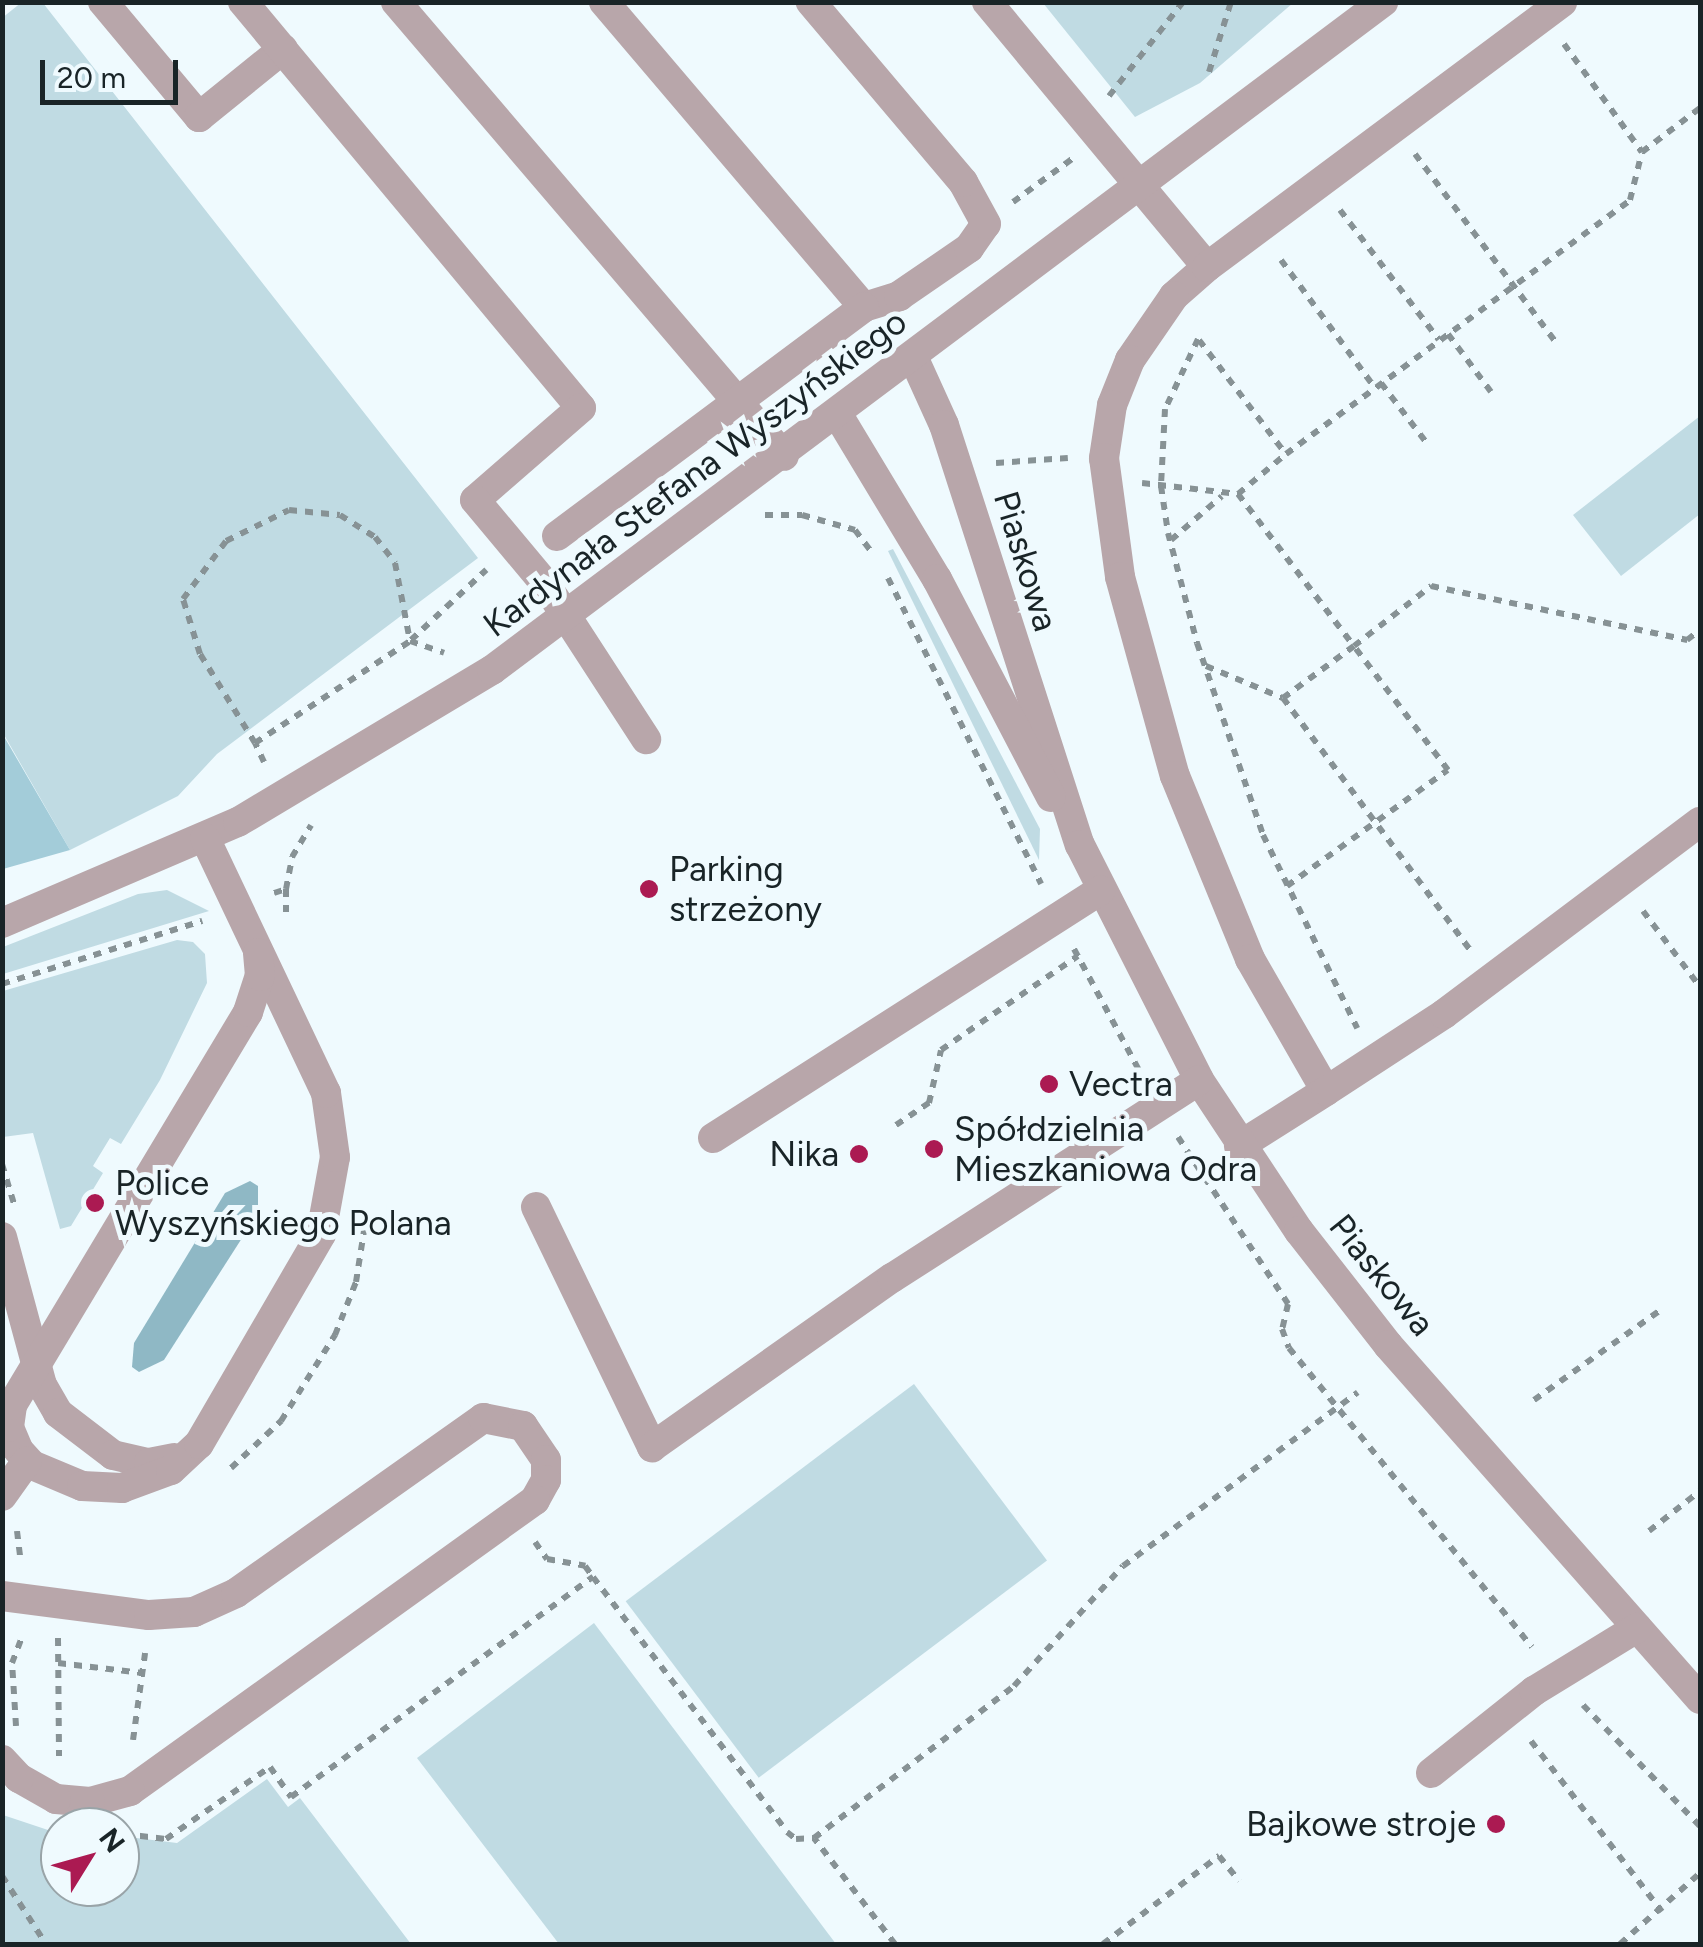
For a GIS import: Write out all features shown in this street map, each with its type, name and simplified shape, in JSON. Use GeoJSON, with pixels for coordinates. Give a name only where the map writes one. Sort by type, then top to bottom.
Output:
{"type":"FeatureCollection","features":[{"type":"Feature","properties":{"kind":"street"},"geometry":{"type":"LineString","coordinates":[[104,2],[199,118],[282,49]]}},
{"type":"Feature","properties":{"kind":"street"},"geometry":{"type":"LineString","coordinates":[[243,2],[581,408],[474,500],[514,545],[646,739]]}},
{"type":"Feature","properties":{"kind":"street"},"geometry":{"type":"LineString","coordinates":[[396,2],[784,456]]}},
{"type":"Feature","properties":{"kind":"street"},"geometry":{"type":"LineString","coordinates":[[604,2],[864,307]]}},
{"type":"Feature","properties":{"kind":"street"},"geometry":{"type":"LineString","coordinates":[[557,536],[864,307],[899,296],[969,248],[986,224],[963,182],[811,2]]}},
{"type":"Feature","properties":{"kind":"street"},"geometry":{"type":"LineString","coordinates":[[987,2],[1208,268]]}},
{"type":"Feature","properties":{"kind":"street","name":"Kardynała Stefana Wyszyńskiego"},"geometry":{"type":"LineString","coordinates":[[2,923],[205,838],[282,798],[492,670],[567,619],[838,416],[1383,2]]}},
{"type":"Feature","properties":{"kind":"street"},"geometry":{"type":"LineString","coordinates":[[1326,1091],[1250,959],[1176,776],[1120,578],[1105,467],[1112,405],[1130,360],[1169,302],[1259,229],[1553,10]]}},
{"type":"Feature","properties":{"kind":"street","name":"Piaskowa"},"geometry":{"type":"LineString","coordinates":[[914,359],[960,474],[1080,844],[1199,1080],[1239,1146],[1388,1345],[1700,1699]]}},
{"type":"Feature","properties":{"kind":"street","name":"Piaskowa"},"geometry":{"type":"LineString","coordinates":[[838,416],[928,564],[1022,750],[1080,844]]}},
{"type":"Feature","properties":{"kind":"street"},"geometry":{"type":"LineString","coordinates":[[1239,1146],[1371,1062],[1492,978],[1700,822]]}},
{"type":"Feature","properties":{"kind":"street"},"geometry":{"type":"LineString","coordinates":[[2,1432],[25,1458],[74,1484],[122,1488],[165,1473],[199,1444],[309,1260],[332,1185],[326,1094],[205,838]]}},
{"type":"Feature","properties":{"kind":"street"},"geometry":{"type":"LineString","coordinates":[[712,1138],[1100,890]]}},
{"type":"Feature","properties":{"kind":"street"},"geometry":{"type":"LineString","coordinates":[[25,1458],[8,1420],[36,1364],[248,1012],[260,976],[255,940]]}},
{"type":"Feature","properties":{"kind":"street"},"geometry":{"type":"LineString","coordinates":[[536,1207],[652,1447],[892,1278],[1199,1080]]}},
{"type":"Feature","properties":{"kind":"street"},"geometry":{"type":"LineString","coordinates":[[2,1237],[36,1364],[58,1413],[102,1450],[154,1462],[199,1444]]}},
{"type":"Feature","properties":{"kind":"street"},"geometry":{"type":"LineString","coordinates":[[2,1596],[149,1615],[194,1612],[228,1598],[484,1418],[523,1426],[546,1460],[545,1484],[532,1502],[130,1791],[90,1802],[56,1799],[8,1758]]}},
{"type":"Feature","properties":{"kind":"street"},"geometry":{"type":"LineString","coordinates":[[2,1496],[25,1458]]}},
{"type":"Feature","properties":{"kind":"street"},"geometry":{"type":"LineString","coordinates":[[1430,1773],[1558,1677],[1638,1628]]}},
{"type":"Feature","properties":{"kind":"path"},"geometry":{"type":"LineString","coordinates":[[1106,100],[1183,2]]}},
{"type":"Feature","properties":{"kind":"path"},"geometry":{"type":"LineString","coordinates":[[1210,72],[1231,2]]}},
{"type":"Feature","properties":{"kind":"path"},"geometry":{"type":"LineString","coordinates":[[1553,10],[1642,152]]}},
{"type":"Feature","properties":{"kind":"path"},"geometry":{"type":"LineString","coordinates":[[960,474],[1026,458],[1105,467],[1161,486],[1238,494],[1286,454],[1630,200],[1642,152],[1700,108]]}},
{"type":"Feature","properties":{"kind":"path"},"geometry":{"type":"LineString","coordinates":[[1395,128],[1558,345]]}},
{"type":"Feature","properties":{"kind":"path"},"geometry":{"type":"LineString","coordinates":[[986,224],[1100,140]]}},
{"type":"Feature","properties":{"kind":"path"},"geometry":{"type":"LineString","coordinates":[[1320,184],[1439,340]]}},
{"type":"Feature","properties":{"kind":"path"},"geometry":{"type":"LineString","coordinates":[[1259,229],[1378,386],[1426,442]]}},
{"type":"Feature","properties":{"kind":"path"},"geometry":{"type":"LineString","coordinates":[[1169,302],[1286,454]]}},
{"type":"Feature","properties":{"kind":"path"},"geometry":{"type":"LineString","coordinates":[[1448,334],[1491,392]]}},
{"type":"Feature","properties":{"kind":"path"},"geometry":{"type":"LineString","coordinates":[[1198,339],[1165,409],[1161,486],[1170,540],[1205,666],[1287,886],[1371,1062]]}},
{"type":"Feature","properties":{"kind":"path"},"geometry":{"type":"LineString","coordinates":[[1238,494],[1448,770],[1287,886]]}},
{"type":"Feature","properties":{"kind":"path"},"geometry":{"type":"LineString","coordinates":[[1170,540],[1223,495]]}},
{"type":"Feature","properties":{"kind":"path"},"geometry":{"type":"LineString","coordinates":[[282,798],[256,743],[200,654],[183,599],[226,541],[289,510],[340,514],[375,537],[395,563],[410,641]]}},
{"type":"Feature","properties":{"kind":"path"},"geometry":{"type":"LineString","coordinates":[[256,743],[410,641],[514,545]]}},
{"type":"Feature","properties":{"kind":"path"},"geometry":{"type":"LineString","coordinates":[[1284,698],[1431,586],[1687,640],[1700,630]]}},
{"type":"Feature","properties":{"kind":"path"},"geometry":{"type":"LineString","coordinates":[[410,641],[492,670]]}},
{"type":"Feature","properties":{"kind":"path"},"geometry":{"type":"LineString","coordinates":[[1205,666],[1284,698],[1492,978]]}},
{"type":"Feature","properties":{"kind":"path"},"geometry":{"type":"LineString","coordinates":[[1620,883],[1700,987]]}},
{"type":"Feature","properties":{"kind":"path"},"geometry":{"type":"LineString","coordinates":[[200,922],[206,932]]}},
{"type":"Feature","properties":{"kind":"path"},"geometry":{"type":"LineString","coordinates":[[896,1125],[928,1103],[941,1050],[1078,956]]}},
{"type":"Feature","properties":{"kind":"path"},"geometry":{"type":"LineString","coordinates":[[1288,1304],[1282,1330],[1289,1348],[1335,1410],[1558,1677],[1700,1826]]}},
{"type":"Feature","properties":{"kind":"path"},"geometry":{"type":"LineString","coordinates":[[1534,1400],[1662,1308]]}},
{"type":"Feature","properties":{"kind":"path"},"geometry":{"type":"LineString","coordinates":[[814,1838],[1014,1686],[1123,1566],[1358,1392]]}},
{"type":"Feature","properties":{"kind":"path"},"geometry":{"type":"LineString","coordinates":[[1649,1531],[1700,1490]]}},
{"type":"Feature","properties":{"kind":"path"},"geometry":{"type":"LineString","coordinates":[[547,1559],[584,1566],[788,1832],[814,1838],[895,1944]]}},
{"type":"Feature","properties":{"kind":"path"},"geometry":{"type":"LineString","coordinates":[[140,1836],[166,1839],[270,1767],[291,1797],[593,1578]]}},
{"type":"Feature","properties":{"kind":"path"},"geometry":{"type":"LineString","coordinates":[[131,1751],[149,1615]]}},
{"type":"Feature","properties":{"kind":"path"},"geometry":{"type":"LineString","coordinates":[[52,1626],[58,1662],[59,1772]]}},
{"type":"Feature","properties":{"kind":"path"},"geometry":{"type":"LineString","coordinates":[[8,1758],[13,1656],[34,1629]]}},
{"type":"Feature","properties":{"kind":"path"},"geometry":{"type":"LineString","coordinates":[[58,1662],[142,1674]]}},
{"type":"Feature","properties":{"kind":"path"},"geometry":{"type":"LineString","coordinates":[[1510,1712],[1662,1912]]}},
{"type":"Feature","properties":{"kind":"path"},"geometry":{"type":"LineString","coordinates":[[1103,1944],[1220,1856],[1240,1882]]}},
{"type":"Feature","properties":{"kind":"path"},"geometry":{"type":"LineString","coordinates":[[1620,1944],[1662,1912],[1700,1873]]}},
{"type":"Feature","properties":{"kind":"path"},"geometry":{"type":"LineString","coordinates":[[2,1876],[46,1944]]}},
{"type":"Feature","properties":{"kind":"shaded area"},"geometry":{"type":"Polygon","coordinates":[[[22,2],[43,3],[478,558],[217,754],[178,796],[70,850],[3,733],[2,18],[22,2]]]}},
{"type":"Feature","properties":{"kind":"shaded area"},"geometry":{"type":"Polygon","coordinates":[[[1043,3],[1293,3],[1200,83],[1135,117],[1043,3]]]}},
{"type":"Feature","properties":{"kind":"shaded area"},"geometry":{"type":"Polygon","coordinates":[[[1700,416],[1700,514],[1621,576],[1573,515],[1700,416]]]}},
{"type":"Feature","properties":{"kind":"shaded area"},"geometry":{"type":"Polygon","coordinates":[[[893,549],[1040,829],[1039,860],[888,551],[893,549]]]}},
{"type":"Feature","properties":{"kind":"shaded area"},"geometry":{"type":"Polygon","coordinates":[[[2,733],[70,850],[3,869],[2,868],[2,733]]]}},
{"type":"Feature","properties":{"kind":"shaded area"},"geometry":{"type":"Polygon","coordinates":[[[167,890],[209,911],[3,974],[3,947],[138,894],[167,890]]]}},
{"type":"Feature","properties":{"kind":"shaded area"},"geometry":{"type":"Polygon","coordinates":[[[177,940],[193,942],[205,954],[207,983],[160,1080],[121,1144],[110,1138],[93,1166],[103,1173],[71,1226],[60,1229],[33,1133],[3,1137],[3,991],[177,940]]]}},
{"type":"Feature","properties":{"kind":"shaded area"},"geometry":{"type":"Polygon","coordinates":[[[250,1181],[258,1186],[258,1213],[164,1360],[139,1372],[132,1367],[134,1343],[225,1193],[250,1181]]]}},
{"type":"Feature","properties":{"kind":"shaded area"},"geometry":{"type":"Polygon","coordinates":[[[914,1384],[1047,1560],[759,1778],[626,1601],[914,1384]]]}},
{"type":"Feature","properties":{"kind":"shaded area"},"geometry":{"type":"Polygon","coordinates":[[[594,1623],[836,1944],[559,1944],[417,1758],[594,1623]]]}},
{"type":"Feature","properties":{"kind":"shaded area"},"geometry":{"type":"Polygon","coordinates":[[[267,1779],[288,1807],[300,1798],[411,1944],[3,1944],[3,1815],[40,1827],[40,1907],[140,1907],[140,1838],[177,1843],[267,1779]]]}},
{"type":"Feature","properties":{"kind":"place","name":"Parking strzeżony"},"geometry":{"type":"Point","coordinates":[649,889]}},
{"type":"Feature","properties":{"kind":"place","name":"Vectra"},"geometry":{"type":"Point","coordinates":[1049,1084]}},
{"type":"Feature","properties":{"kind":"place","name":"Spółdzielnia Mieszkaniowa Odra"},"geometry":{"type":"Point","coordinates":[934,1149]}},
{"type":"Feature","properties":{"kind":"place","name":"Nika"},"geometry":{"type":"Point","coordinates":[859,1154]}},
{"type":"Feature","properties":{"kind":"place","name":"Police Wyszyńskiego Polana"},"geometry":{"type":"Point","coordinates":[95,1203]}},
{"type":"Feature","properties":{"kind":"place","name":"Bajkowe stroje"},"geometry":{"type":"Point","coordinates":[1496,1824]}}]}
